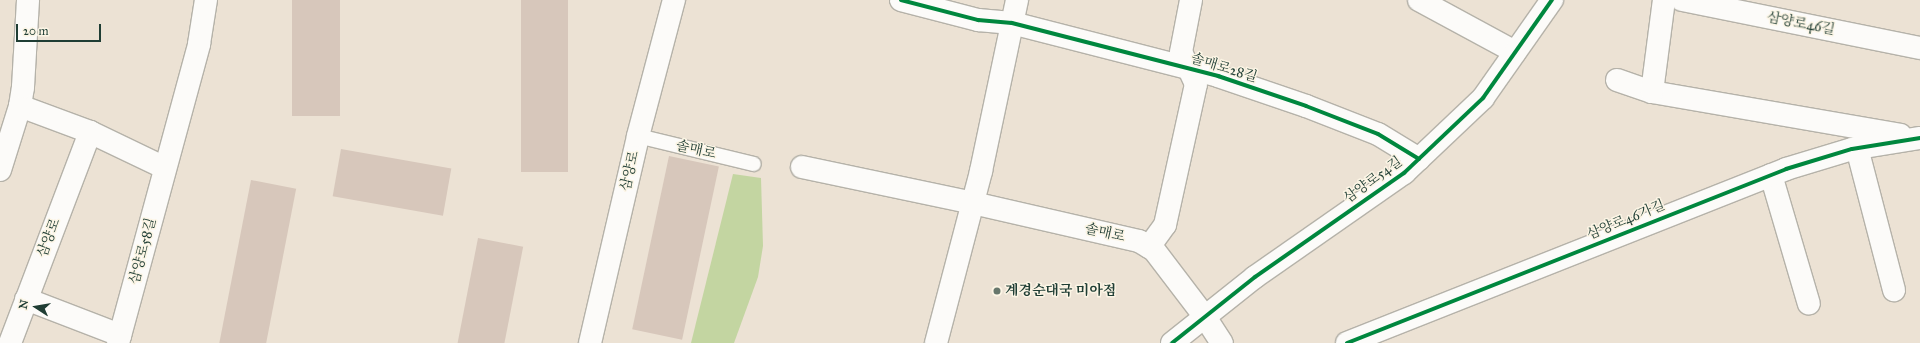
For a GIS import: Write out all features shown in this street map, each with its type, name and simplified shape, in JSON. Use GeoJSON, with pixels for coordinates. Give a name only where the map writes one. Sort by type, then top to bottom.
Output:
{"type":"FeatureCollection","features":[{"type":"Feature","properties":{"kind":"street"},"geometry":{"type":"LineString","coordinates":[[0,170],[5,137],[20,106],[23,87],[28,0]]}},
{"type":"Feature","properties":{"kind":"street","name":"삼양로58길"},"geometry":{"type":"LineString","coordinates":[[26,299],[119,339],[199,44],[206,0]]}},
{"type":"Feature","properties":{"kind":"street","name":"삼양로"},"geometry":{"type":"LineString","coordinates":[[590,343],[638,136],[674,0]]}},
{"type":"Feature","properties":{"kind":"street"},"geometry":{"type":"LineString","coordinates":[[901,0],[978,20],[1012,23]]}},
{"type":"Feature","properties":{"kind":"street"},"geometry":{"type":"LineString","coordinates":[[936,343],[973,203],[1017,0]]}},
{"type":"Feature","properties":{"kind":"street","name":"솔매로28길"},"geometry":{"type":"LineString","coordinates":[[1149,247],[1166,225],[1196,84],[1190,68],[1181,52],[1191,0]]}},
{"type":"Feature","properties":{"kind":"street"},"geometry":{"type":"LineString","coordinates":[[1419,0],[1515,52]]}},
{"type":"Feature","properties":{"kind":"street","name":"삼양로54길"},"geometry":{"type":"LineString","coordinates":[[1172,343],[1255,277],[1404,173],[1483,98],[1552,0]]}},
{"type":"Feature","properties":{"kind":"street"},"geometry":{"type":"LineString","coordinates":[[1652,92],[1664,0]]}},
{"type":"Feature","properties":{"kind":"street","name":"삼양로46길"},"geometry":{"type":"LineString","coordinates":[[1682,0],[1920,48]]}},
{"type":"Feature","properties":{"kind":"street","name":"솔매로28길"},"geometry":{"type":"LineString","coordinates":[[1012,23],[1218,76],[1306,106],[1378,134],[1419,159]]}},
{"type":"Feature","properties":{"kind":"street","name":"삼양로46가길"},"geometry":{"type":"LineString","coordinates":[[1617,80],[1652,92],[1919,138]]}},
{"type":"Feature","properties":{"kind":"street"},"geometry":{"type":"LineString","coordinates":[[20,106],[90,132],[166,168]]}},
{"type":"Feature","properties":{"kind":"street","name":"삼양로"},"geometry":{"type":"LineString","coordinates":[[10,343],[90,132]]}},
{"type":"Feature","properties":{"kind":"street","name":"삼양로46가길"},"geometry":{"type":"LineString","coordinates":[[1347,343],[1771,175],[1857,148],[1919,138]]}},
{"type":"Feature","properties":{"kind":"street"},"geometry":{"type":"LineString","coordinates":[[1857,148],[1894,290]]}},
{"type":"Feature","properties":{"kind":"street","name":"솔매로"},"geometry":{"type":"LineString","coordinates":[[802,167],[973,203],[1139,241],[1154,250],[1205,317]]}},
{"type":"Feature","properties":{"kind":"street"},"geometry":{"type":"LineString","coordinates":[[1771,175],[1809,304]]}},
{"type":"Feature","properties":{"kind":"street"},"geometry":{"type":"LineString","coordinates":[[1205,317],[1222,343]]}},
{"type":"Feature","properties":{"kind":"lane","name":"솔매로"},"geometry":{"type":"LineString","coordinates":[[638,136],[754,164]]}},
{"type":"Feature","properties":{"kind":"green space"},"geometry":{"type":"Polygon","coordinates":[[[733,174],[761,178],[763,246],[758,277],[734,343],[691,343],[733,174]]]}},
{"type":"Feature","properties":{"kind":"building"},"geometry":{"type":"Polygon","coordinates":[[[292,0],[340,0],[340,116],[292,116],[292,0]]]}},
{"type":"Feature","properties":{"kind":"building"},"geometry":{"type":"Polygon","coordinates":[[[521,0],[568,0],[568,172],[521,172],[521,0]]]}},
{"type":"Feature","properties":{"kind":"building"},"geometry":{"type":"Polygon","coordinates":[[[341,149],[451,168],[443,216],[333,196],[341,149]]]}},
{"type":"Feature","properties":{"kind":"building"},"geometry":{"type":"Polygon","coordinates":[[[669,156],[719,167],[682,340],[632,329],[669,156]]]}},
{"type":"Feature","properties":{"kind":"building"},"geometry":{"type":"Polygon","coordinates":[[[251,180],[296,189],[266,343],[219,343],[251,180]]]}},
{"type":"Feature","properties":{"kind":"building"},"geometry":{"type":"Polygon","coordinates":[[[478,238],[523,247],[504,343],[458,343],[478,238]]]}},
{"type":"Feature","properties":{"kind":"cycle path"},"geometry":{"type":"LineString","coordinates":[[901,0],[978,20],[1012,23],[1218,76],[1306,106],[1378,134],[1419,159]]}},
{"type":"Feature","properties":{"kind":"cycle path"},"geometry":{"type":"LineString","coordinates":[[1172,343],[1255,277],[1404,173],[1483,98],[1552,0]]}},
{"type":"Feature","properties":{"kind":"cycle path"},"geometry":{"type":"LineString","coordinates":[[1347,343],[1786,169],[1852,149],[1920,138]]}},
{"type":"Feature","properties":{"kind":"place","name":"계경순대국 미아점"},"geometry":{"type":"Point","coordinates":[997,291]}}]}
